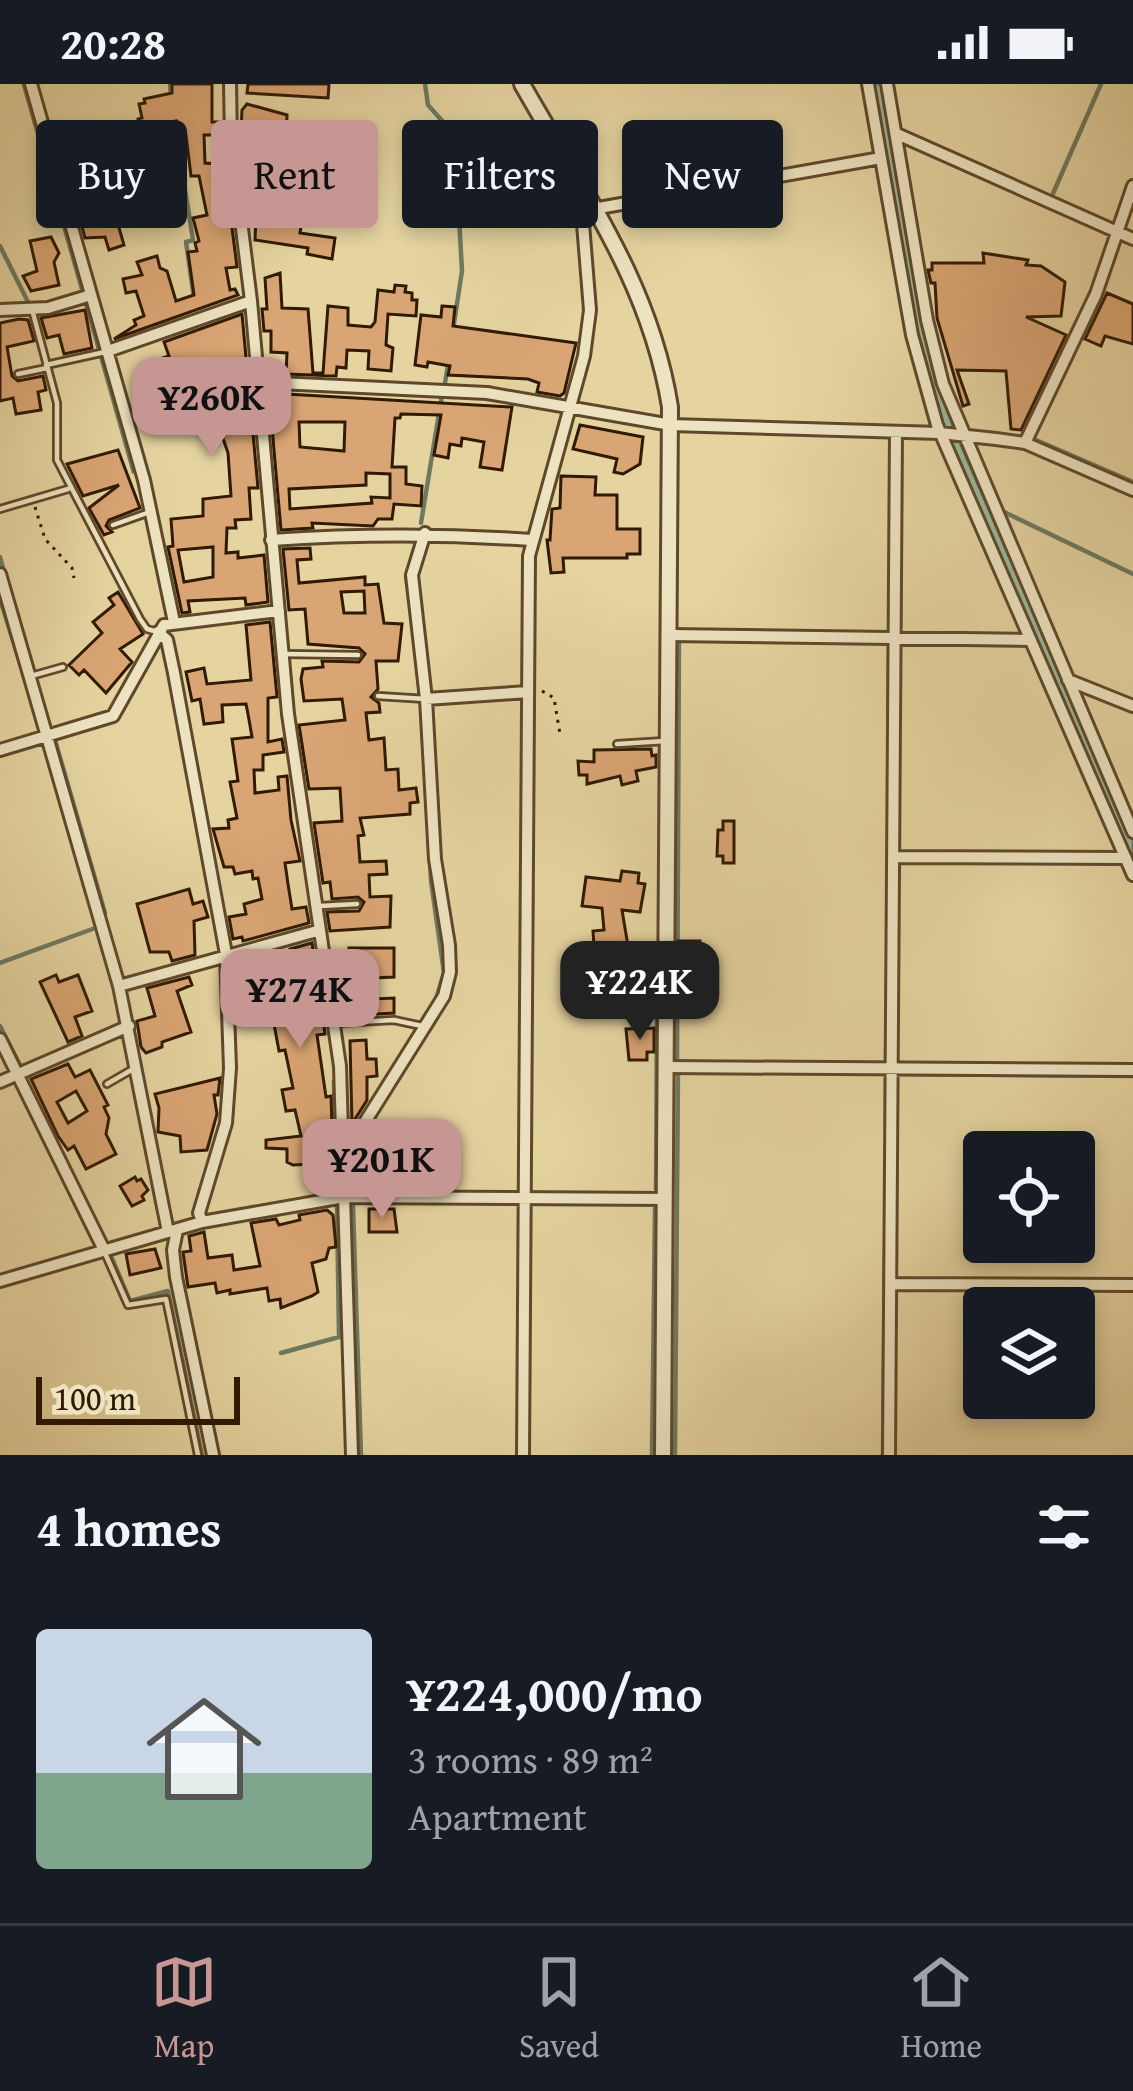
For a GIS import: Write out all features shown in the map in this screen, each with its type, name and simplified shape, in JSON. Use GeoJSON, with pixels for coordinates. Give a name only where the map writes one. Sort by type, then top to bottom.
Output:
{"type":"FeatureCollection","features":[{"type":"Feature","properties":{"kind":"street"},"geometry":{"type":"LineString","coordinates":[[46,84],[32,86],[146,514],[226,954],[230,1068],[226,1123],[199,1213],[202,1222]]}},
{"type":"Feature","properties":{"kind":"street"},"geometry":{"type":"LineString","coordinates":[[230,84],[236,198],[251,301],[283,653],[317,931],[340,1066],[350,1197],[352,1455]]}},
{"type":"Feature","properties":{"kind":"street"},"geometry":{"type":"LineString","coordinates":[[522,84],[543,120]]}},
{"type":"Feature","properties":{"kind":"street"},"geometry":{"type":"LineString","coordinates":[[868,84],[912,335],[1030,640],[1133,875]]}},
{"type":"Feature","properties":{"kind":"street"},"geometry":{"type":"LineString","coordinates":[[887,84],[951,434],[1068,680],[1133,832]]}},
{"type":"Feature","properties":{"kind":"street"},"geometry":{"type":"LineString","coordinates":[[897,134],[1133,239]]}},
{"type":"Feature","properties":{"kind":"street"},"geometry":{"type":"LineString","coordinates":[[598,194],[880,158]]}},
{"type":"Feature","properties":{"kind":"street"},"geometry":{"type":"LineString","coordinates":[[1025,443],[1096,294],[1133,186]]}},
{"type":"Feature","properties":{"kind":"street"},"geometry":{"type":"LineString","coordinates":[[598,214],[647,310],[665,378],[671,425],[663,1455]]}},
{"type":"Feature","properties":{"kind":"street"},"geometry":{"type":"LineString","coordinates":[[524,1455],[532,540],[584,356],[590,310],[589,228]]}},
{"type":"Feature","properties":{"kind":"street"},"geometry":{"type":"LineString","coordinates":[[0,310],[48,308],[86,297]]}},
{"type":"Feature","properties":{"kind":"street"},"geometry":{"type":"LineString","coordinates":[[104,352],[251,301]]}},
{"type":"Feature","properties":{"kind":"street"},"geometry":{"type":"LineString","coordinates":[[257,382],[487,393],[671,425],[896,431],[1025,443],[1133,490]]}},
{"type":"Feature","properties":{"kind":"street"},"geometry":{"type":"LineString","coordinates":[[890,1455],[896,431]]}},
{"type":"Feature","properties":{"kind":"street"},"geometry":{"type":"LineString","coordinates":[[272,540],[425,533],[532,540]]}},
{"type":"Feature","properties":{"kind":"street"},"geometry":{"type":"LineString","coordinates":[[350,1197],[355,1138],[444,996],[450,972],[435,859],[426,699],[412,575],[425,533]]}},
{"type":"Feature","properties":{"kind":"street"},"geometry":{"type":"LineString","coordinates":[[0,574],[129,1026],[213,1455]]}},
{"type":"Feature","properties":{"kind":"street"},"geometry":{"type":"LineString","coordinates":[[166,626],[279,611]]}},
{"type":"Feature","properties":{"kind":"street"},"geometry":{"type":"LineString","coordinates":[[0,750],[112,716],[166,626]]}},
{"type":"Feature","properties":{"kind":"street"},"geometry":{"type":"LineString","coordinates":[[669,635],[1030,640]]}},
{"type":"Feature","properties":{"kind":"street"},"geometry":{"type":"LineString","coordinates":[[1068,680],[1133,706]]}},
{"type":"Feature","properties":{"kind":"street"},"geometry":{"type":"LineString","coordinates":[[426,699],[532,692]]}},
{"type":"Feature","properties":{"kind":"street"},"geometry":{"type":"LineString","coordinates":[[893,857],[1126,858]]}},
{"type":"Feature","properties":{"kind":"street"},"geometry":{"type":"LineString","coordinates":[[119,986],[317,931]]}},
{"type":"Feature","properties":{"kind":"street"},"geometry":{"type":"LineString","coordinates":[[0,1082],[129,1026]]}},
{"type":"Feature","properties":{"kind":"street"},"geometry":{"type":"LineString","coordinates":[[0,1039],[104,1250]]}},
{"type":"Feature","properties":{"kind":"street"},"geometry":{"type":"LineString","coordinates":[[666,1067],[1133,1070]]}},
{"type":"Feature","properties":{"kind":"street"},"geometry":{"type":"LineString","coordinates":[[0,1281],[202,1222],[350,1197],[666,1199]]}},
{"type":"Feature","properties":{"kind":"street"},"geometry":{"type":"LineString","coordinates":[[891,1284],[1133,1285]]}},
{"type":"Feature","properties":{"kind":"lane"},"geometry":{"type":"LineString","coordinates":[[31,307],[57,403],[55,455],[68,489],[147,629],[166,626]]}},
{"type":"Feature","properties":{"kind":"lane"},"geometry":{"type":"LineString","coordinates":[[18,374],[104,352]]}},
{"type":"Feature","properties":{"kind":"lane"},"geometry":{"type":"LineString","coordinates":[[0,509],[68,489]]}},
{"type":"Feature","properties":{"kind":"lane"},"geometry":{"type":"LineString","coordinates":[[113,525],[146,514]]}},
{"type":"Feature","properties":{"kind":"lane"},"geometry":{"type":"LineString","coordinates":[[283,653],[358,655]]}},
{"type":"Feature","properties":{"kind":"lane"},"geometry":{"type":"LineString","coordinates":[[31,676],[62,667]]}},
{"type":"Feature","properties":{"kind":"lane"},"geometry":{"type":"LineString","coordinates":[[378,696],[426,699]]}},
{"type":"Feature","properties":{"kind":"lane"},"geometry":{"type":"LineString","coordinates":[[617,744],[668,741]]}},
{"type":"Feature","properties":{"kind":"lane"},"geometry":{"type":"LineString","coordinates":[[314,906],[357,904]]}},
{"type":"Feature","properties":{"kind":"lane"},"geometry":{"type":"LineString","coordinates":[[333,1024],[394,1020],[424,1028]]}},
{"type":"Feature","properties":{"kind":"lane"},"geometry":{"type":"LineString","coordinates":[[107,1084],[136,1068]]}},
{"type":"Feature","properties":{"kind":"lane"},"geometry":{"type":"LineString","coordinates":[[104,1250],[128,1305],[166,1299],[198,1455]]}},
{"type":"Feature","properties":{"kind":"path"},"geometry":{"type":"LineString","coordinates":[[34,500],[45,539],[72,568],[74,578]]}},
{"type":"Feature","properties":{"kind":"path"},"geometry":{"type":"LineString","coordinates":[[532,692],[552,694],[560,734]]}},
{"type":"Feature","properties":{"kind":"shaded area"},"geometry":{"type":"Polygon","coordinates":[[[23,84],[27,84],[36,130],[23,84]]]}},
{"type":"Feature","properties":{"kind":"shaded area"},"geometry":{"type":"Polygon","coordinates":[[[871,84],[884,84],[942,395],[1133,840],[1133,869],[942,427],[921,367],[871,84]]]}},
{"type":"Feature","properties":{"kind":"shaded area"},"geometry":{"type":"Polygon","coordinates":[[[64,228],[68,228],[133,472],[64,228]]]}},
{"type":"Feature","properties":{"kind":"building"},"geometry":{"type":"Polygon","coordinates":[[[172,84],[212,84],[211,135],[204,135],[205,163],[211,164],[211,228],[232,228],[237,267],[226,268],[230,290],[238,295],[114,339],[144,316],[136,291],[126,293],[123,279],[142,275],[137,262],[157,256],[176,301],[194,295],[188,252],[197,251],[199,241],[193,218],[207,215],[199,176],[191,176],[187,120],[138,119],[144,99],[172,93],[172,84]]]}},
{"type":"Feature","properties":{"kind":"building"},"geometry":{"type":"Polygon","coordinates":[[[248,84],[329,84],[328,98],[247,93],[248,84]]]}},
{"type":"Feature","properties":{"kind":"building"},"geometry":{"type":"Polygon","coordinates":[[[247,104],[287,115],[287,120],[242,120],[247,104]]]}},
{"type":"Feature","properties":{"kind":"building"},"geometry":{"type":"Polygon","coordinates":[[[82,228],[119,228],[124,245],[109,250],[105,237],[85,238],[82,228]]]}},
{"type":"Feature","properties":{"kind":"building"},"geometry":{"type":"Polygon","coordinates":[[[256,228],[301,228],[300,233],[335,238],[332,259],[307,254],[308,248],[255,240],[256,228]]]}},
{"type":"Feature","properties":{"kind":"building"},"geometry":{"type":"Polygon","coordinates":[[[51,237],[59,253],[54,262],[59,285],[31,291],[23,276],[37,271],[30,241],[51,237]]]}},
{"type":"Feature","properties":{"kind":"building"},"geometry":{"type":"Polygon","coordinates":[[[983,253],[1028,260],[1026,265],[1041,266],[1065,282],[1061,316],[1026,317],[1066,335],[1021,430],[1011,429],[1006,371],[957,370],[969,404],[963,406],[937,318],[935,283],[928,270],[932,263],[984,263],[983,253]]]}},
{"type":"Feature","properties":{"kind":"building"},"geometry":{"type":"Polygon","coordinates":[[[280,273],[282,308],[308,309],[313,373],[323,373],[328,306],[348,308],[348,325],[371,327],[378,290],[394,292],[395,285],[406,286],[405,292],[417,300],[416,316],[388,314],[386,345],[393,348],[391,371],[368,369],[369,351],[347,350],[346,368],[337,367],[336,376],[286,374],[287,353],[271,352],[271,331],[264,331],[262,309],[267,309],[265,278],[280,273]]]}},
{"type":"Feature","properties":{"kind":"building"},"geometry":{"type":"Polygon","coordinates":[[[1107,293],[1133,304],[1133,344],[1105,336],[1101,346],[1085,339],[1107,293]]]}},
{"type":"Feature","properties":{"kind":"building"},"geometry":{"type":"Polygon","coordinates":[[[442,306],[455,307],[453,326],[576,343],[564,393],[537,392],[539,383],[528,379],[448,375],[450,366],[415,365],[421,315],[441,317],[442,306]]]}},
{"type":"Feature","properties":{"kind":"building"},"geometry":{"type":"Polygon","coordinates":[[[85,310],[92,348],[64,354],[59,335],[47,338],[41,318],[85,310]]]}},
{"type":"Feature","properties":{"kind":"building"},"geometry":{"type":"Polygon","coordinates":[[[242,314],[258,488],[249,488],[251,519],[235,520],[236,528],[227,528],[226,553],[238,552],[238,558],[264,555],[268,602],[246,605],[245,598],[188,601],[190,612],[182,613],[168,547],[173,546],[171,519],[203,516],[203,499],[231,496],[228,453],[219,427],[207,429],[198,405],[145,414],[136,387],[148,383],[141,365],[169,356],[164,342],[242,314]],[[213,547],[178,550],[184,582],[213,577],[213,547]]]}},
{"type":"Feature","properties":{"kind":"building"},"geometry":{"type":"Polygon","coordinates":[[[28,320],[34,341],[7,347],[12,376],[18,381],[43,376],[46,390],[38,392],[41,410],[16,414],[13,398],[0,401],[0,323],[28,320]]]}},
{"type":"Feature","properties":{"kind":"building"},"geometry":{"type":"Polygon","coordinates":[[[269,393],[512,407],[502,470],[480,467],[484,442],[462,438],[461,446],[450,444],[448,458],[434,455],[441,415],[401,414],[395,418],[392,467],[406,467],[406,484],[422,486],[421,506],[394,504],[392,519],[378,519],[373,526],[312,523],[313,528],[281,530],[269,393]],[[299,422],[300,447],[344,451],[345,422],[299,422]],[[366,473],[366,485],[289,489],[290,509],[390,498],[390,474],[366,473]]]}},
{"type":"Feature","properties":{"kind":"building"},"geometry":{"type":"Polygon","coordinates":[[[580,425],[643,437],[640,464],[623,474],[614,472],[617,459],[573,449],[580,425]]]}},
{"type":"Feature","properties":{"kind":"building"},"geometry":{"type":"Polygon","coordinates":[[[118,450],[140,508],[109,520],[106,526],[112,532],[104,535],[89,508],[119,485],[83,496],[67,464],[118,450]]]}},
{"type":"Feature","properties":{"kind":"building"},"geometry":{"type":"Polygon","coordinates":[[[561,476],[596,477],[595,495],[617,495],[617,529],[640,529],[640,554],[563,558],[564,572],[551,573],[547,540],[552,509],[560,508],[561,476]]]}},
{"type":"Feature","properties":{"kind":"building"},"geometry":{"type":"Polygon","coordinates":[[[310,548],[311,559],[297,560],[299,583],[365,577],[365,585],[378,584],[384,623],[402,624],[398,661],[376,661],[378,689],[371,697],[379,703],[380,712],[366,713],[369,740],[384,738],[386,770],[398,769],[399,790],[416,788],[418,802],[410,803],[410,814],[360,818],[364,835],[358,836],[360,862],[386,861],[387,874],[369,875],[370,897],[391,896],[390,927],[330,931],[327,912],[359,911],[364,902],[358,897],[332,899],[330,882],[323,883],[314,823],[342,821],[340,788],[309,789],[299,725],[345,720],[342,699],[304,701],[301,679],[303,669],[323,667],[322,661],[359,662],[365,654],[359,648],[308,644],[305,609],[289,610],[283,549],[310,548]],[[364,591],[341,592],[344,613],[365,613],[364,591]]]}},
{"type":"Feature","properties":{"kind":"building"},"geometry":{"type":"Polygon","coordinates":[[[118,592],[143,634],[120,649],[132,662],[106,693],[84,670],[79,675],[69,665],[102,633],[93,622],[114,605],[109,598],[118,592]]]}},
{"type":"Feature","properties":{"kind":"building"},"geometry":{"type":"Polygon","coordinates":[[[270,622],[277,697],[268,698],[268,742],[282,739],[284,752],[263,755],[263,770],[254,770],[255,793],[279,790],[278,777],[287,776],[300,861],[285,863],[288,884],[292,909],[306,907],[309,923],[243,941],[242,937],[233,939],[229,917],[246,914],[244,904],[262,899],[258,878],[253,879],[252,871],[235,874],[233,867],[224,867],[213,829],[229,828],[228,820],[237,818],[230,782],[238,781],[232,739],[252,737],[246,704],[222,705],[223,722],[204,724],[200,699],[192,701],[186,672],[204,668],[207,684],[251,680],[246,625],[270,622]]]}},
{"type":"Feature","properties":{"kind":"building"},"geometry":{"type":"Polygon","coordinates":[[[651,749],[656,767],[636,771],[638,781],[622,785],[620,776],[587,784],[587,775],[579,775],[578,761],[594,762],[594,750],[651,749]]]}},
{"type":"Feature","properties":{"kind":"building"},"geometry":{"type":"Polygon","coordinates":[[[723,821],[734,821],[734,863],[723,863],[723,856],[717,856],[723,821]]]}},
{"type":"Feature","properties":{"kind":"building"},"geometry":{"type":"Polygon","coordinates":[[[622,871],[639,873],[638,883],[645,884],[640,912],[622,910],[630,958],[648,958],[645,985],[617,985],[612,981],[611,960],[595,961],[593,931],[604,930],[602,908],[582,906],[586,877],[620,881],[622,871]]]}},
{"type":"Feature","properties":{"kind":"building"},"geometry":{"type":"Polygon","coordinates":[[[189,889],[193,904],[203,901],[208,917],[194,921],[195,955],[172,961],[169,952],[150,952],[137,904],[189,889]]]}},
{"type":"Feature","properties":{"kind":"building"},"geometry":{"type":"Polygon","coordinates":[[[678,941],[700,941],[702,978],[678,981],[678,941]]]}},
{"type":"Feature","properties":{"kind":"building"},"geometry":{"type":"Polygon","coordinates":[[[312,943],[325,1034],[317,1035],[326,1097],[331,1096],[333,1158],[293,1165],[287,1162],[287,1149],[266,1148],[266,1140],[301,1136],[295,1110],[286,1111],[282,1090],[293,1088],[285,1050],[279,1051],[267,986],[257,987],[249,960],[263,956],[264,963],[293,959],[290,949],[312,943]]]}},
{"type":"Feature","properties":{"kind":"building"},"geometry":{"type":"Polygon","coordinates":[[[349,948],[394,948],[394,977],[373,978],[374,999],[394,998],[394,1013],[342,1016],[337,981],[350,980],[349,948]]]}},
{"type":"Feature","properties":{"kind":"building"},"geometry":{"type":"Polygon","coordinates":[[[56,975],[59,982],[78,975],[92,1011],[75,1017],[82,1036],[68,1042],[40,982],[56,975]]]}},
{"type":"Feature","properties":{"kind":"building"},"geometry":{"type":"Polygon","coordinates":[[[189,977],[192,985],[177,991],[191,1032],[146,1053],[137,1021],[155,1016],[147,988],[189,977]]]}},
{"type":"Feature","properties":{"kind":"building"},"geometry":{"type":"Polygon","coordinates":[[[654,1028],[654,1052],[647,1052],[647,1060],[629,1060],[626,1029],[654,1028]]]}},
{"type":"Feature","properties":{"kind":"building"},"geometry":{"type":"Polygon","coordinates":[[[366,1040],[367,1059],[376,1059],[377,1076],[367,1077],[367,1100],[352,1124],[350,1041],[366,1040]]]}},
{"type":"Feature","properties":{"kind":"building"},"geometry":{"type":"Polygon","coordinates":[[[68,1064],[75,1077],[90,1070],[108,1105],[104,1107],[109,1118],[106,1134],[116,1154],[86,1169],[74,1146],[68,1150],[58,1136],[31,1079],[68,1064]],[[76,1091],[57,1102],[68,1123],[87,1111],[76,1091]]]}},
{"type":"Feature","properties":{"kind":"building"},"geometry":{"type":"Polygon","coordinates":[[[220,1078],[207,1150],[181,1152],[180,1136],[158,1132],[155,1094],[220,1078]]]}},
{"type":"Feature","properties":{"kind":"building"},"geometry":{"type":"Polygon","coordinates":[[[135,1177],[148,1190],[144,1200],[132,1206],[120,1186],[135,1177]]]}},
{"type":"Feature","properties":{"kind":"building"},"geometry":{"type":"Polygon","coordinates":[[[369,1209],[394,1209],[397,1232],[369,1232],[369,1209]]]}},
{"type":"Feature","properties":{"kind":"building"},"geometry":{"type":"Polygon","coordinates":[[[327,1210],[333,1215],[336,1247],[329,1248],[326,1259],[312,1263],[318,1292],[312,1296],[281,1308],[280,1299],[269,1301],[267,1288],[230,1294],[230,1290],[217,1293],[215,1283],[188,1287],[183,1252],[191,1251],[189,1236],[204,1232],[208,1258],[232,1255],[234,1270],[260,1266],[251,1223],[276,1219],[279,1225],[327,1210]]]}},
{"type":"Feature","properties":{"kind":"building"},"geometry":{"type":"Polygon","coordinates":[[[155,1249],[161,1268],[130,1275],[126,1254],[155,1249]]]}},
{"type":"Feature","properties":{"kind":"waterway"},"geometry":{"type":"LineString","coordinates":[[170,84],[171,97]]}},
{"type":"Feature","properties":{"kind":"waterway"},"geometry":{"type":"LineString","coordinates":[[425,84],[428,105],[452,132],[456,162],[462,271],[453,330]]}},
{"type":"Feature","properties":{"kind":"waterway"},"geometry":{"type":"LineString","coordinates":[[1051,198],[1101,84]]}},
{"type":"Feature","properties":{"kind":"waterway"},"geometry":{"type":"LineString","coordinates":[[187,202],[193,240],[186,242],[194,298]]}},
{"type":"Feature","properties":{"kind":"waterway"},"geometry":{"type":"LineString","coordinates":[[0,246],[28,302]]}},
{"type":"Feature","properties":{"kind":"waterway"},"geometry":{"type":"LineString","coordinates":[[445,383],[448,365]]}},
{"type":"Feature","properties":{"kind":"waterway"},"geometry":{"type":"LineString","coordinates":[[421,523],[442,395]]}},
{"type":"Feature","properties":{"kind":"waterway"},"geometry":{"type":"LineString","coordinates":[[1036,440],[1133,482]]}},
{"type":"Feature","properties":{"kind":"waterway"},"geometry":{"type":"LineString","coordinates":[[998,509],[1133,574]]}},
{"type":"Feature","properties":{"kind":"waterway"},"geometry":{"type":"LineString","coordinates":[[414,635],[406,576],[418,536]]}},
{"type":"Feature","properties":{"kind":"waterway"},"geometry":{"type":"LineString","coordinates":[[0,557],[5,575]]}},
{"type":"Feature","properties":{"kind":"waterway"},"geometry":{"type":"LineString","coordinates":[[0,599],[24,676]]}},
{"type":"Feature","properties":{"kind":"waterway"},"geometry":{"type":"LineString","coordinates":[[15,608],[34,672]]}},
{"type":"Feature","properties":{"kind":"waterway"},"geometry":{"type":"LineString","coordinates":[[677,1063],[679,638]]}},
{"type":"Feature","properties":{"kind":"waterway"},"geometry":{"type":"LineString","coordinates":[[888,861],[889,641]]}},
{"type":"Feature","properties":{"kind":"waterway"},"geometry":{"type":"LineString","coordinates":[[417,665],[420,695]]}},
{"type":"Feature","properties":{"kind":"waterway"},"geometry":{"type":"LineString","coordinates":[[36,681],[51,730]]}},
{"type":"Feature","properties":{"kind":"waterway"},"geometry":{"type":"LineString","coordinates":[[55,740],[105,913]]}},
{"type":"Feature","properties":{"kind":"waterway"},"geometry":{"type":"LineString","coordinates":[[428,827],[444,973],[436,999]]}},
{"type":"Feature","properties":{"kind":"waterway"},"geometry":{"type":"LineString","coordinates":[[886,1065],[888,890]]}},
{"type":"Feature","properties":{"kind":"waterway"},"geometry":{"type":"LineString","coordinates":[[0,963],[98,927],[97,923]]}},
{"type":"Feature","properties":{"kind":"waterway"},"geometry":{"type":"LineString","coordinates":[[656,1189],[657,1007]]}},
{"type":"Feature","properties":{"kind":"waterway"},"geometry":{"type":"LineString","coordinates":[[0,1026],[23,1071]]}},
{"type":"Feature","properties":{"kind":"waterway"},"geometry":{"type":"LineString","coordinates":[[675,1455],[678,1072]]}},
{"type":"Feature","properties":{"kind":"waterway"},"geometry":{"type":"LineString","coordinates":[[897,1074],[1133,1076]]}},
{"type":"Feature","properties":{"kind":"waterway"},"geometry":{"type":"LineString","coordinates":[[886,1077],[886,1132]]}},
{"type":"Feature","properties":{"kind":"waterway"},"geometry":{"type":"LineString","coordinates":[[334,1081],[336,1188]]}},
{"type":"Feature","properties":{"kind":"waterway"},"geometry":{"type":"LineString","coordinates":[[353,1206],[361,1455]]}},
{"type":"Feature","properties":{"kind":"waterway"},"geometry":{"type":"LineString","coordinates":[[281,1353],[339,1337],[337,1207]]}},
{"type":"Feature","properties":{"kind":"waterway"},"geometry":{"type":"LineString","coordinates":[[652,1455],[655,1209]]}},
{"type":"Feature","properties":{"kind":"waterway"},"geometry":{"type":"LineString","coordinates":[[883,1455],[885,1251]]}},
{"type":"Feature","properties":{"kind":"waterway"},"geometry":{"type":"LineString","coordinates":[[111,1256],[130,1301],[168,1291],[202,1455]]}}]}
